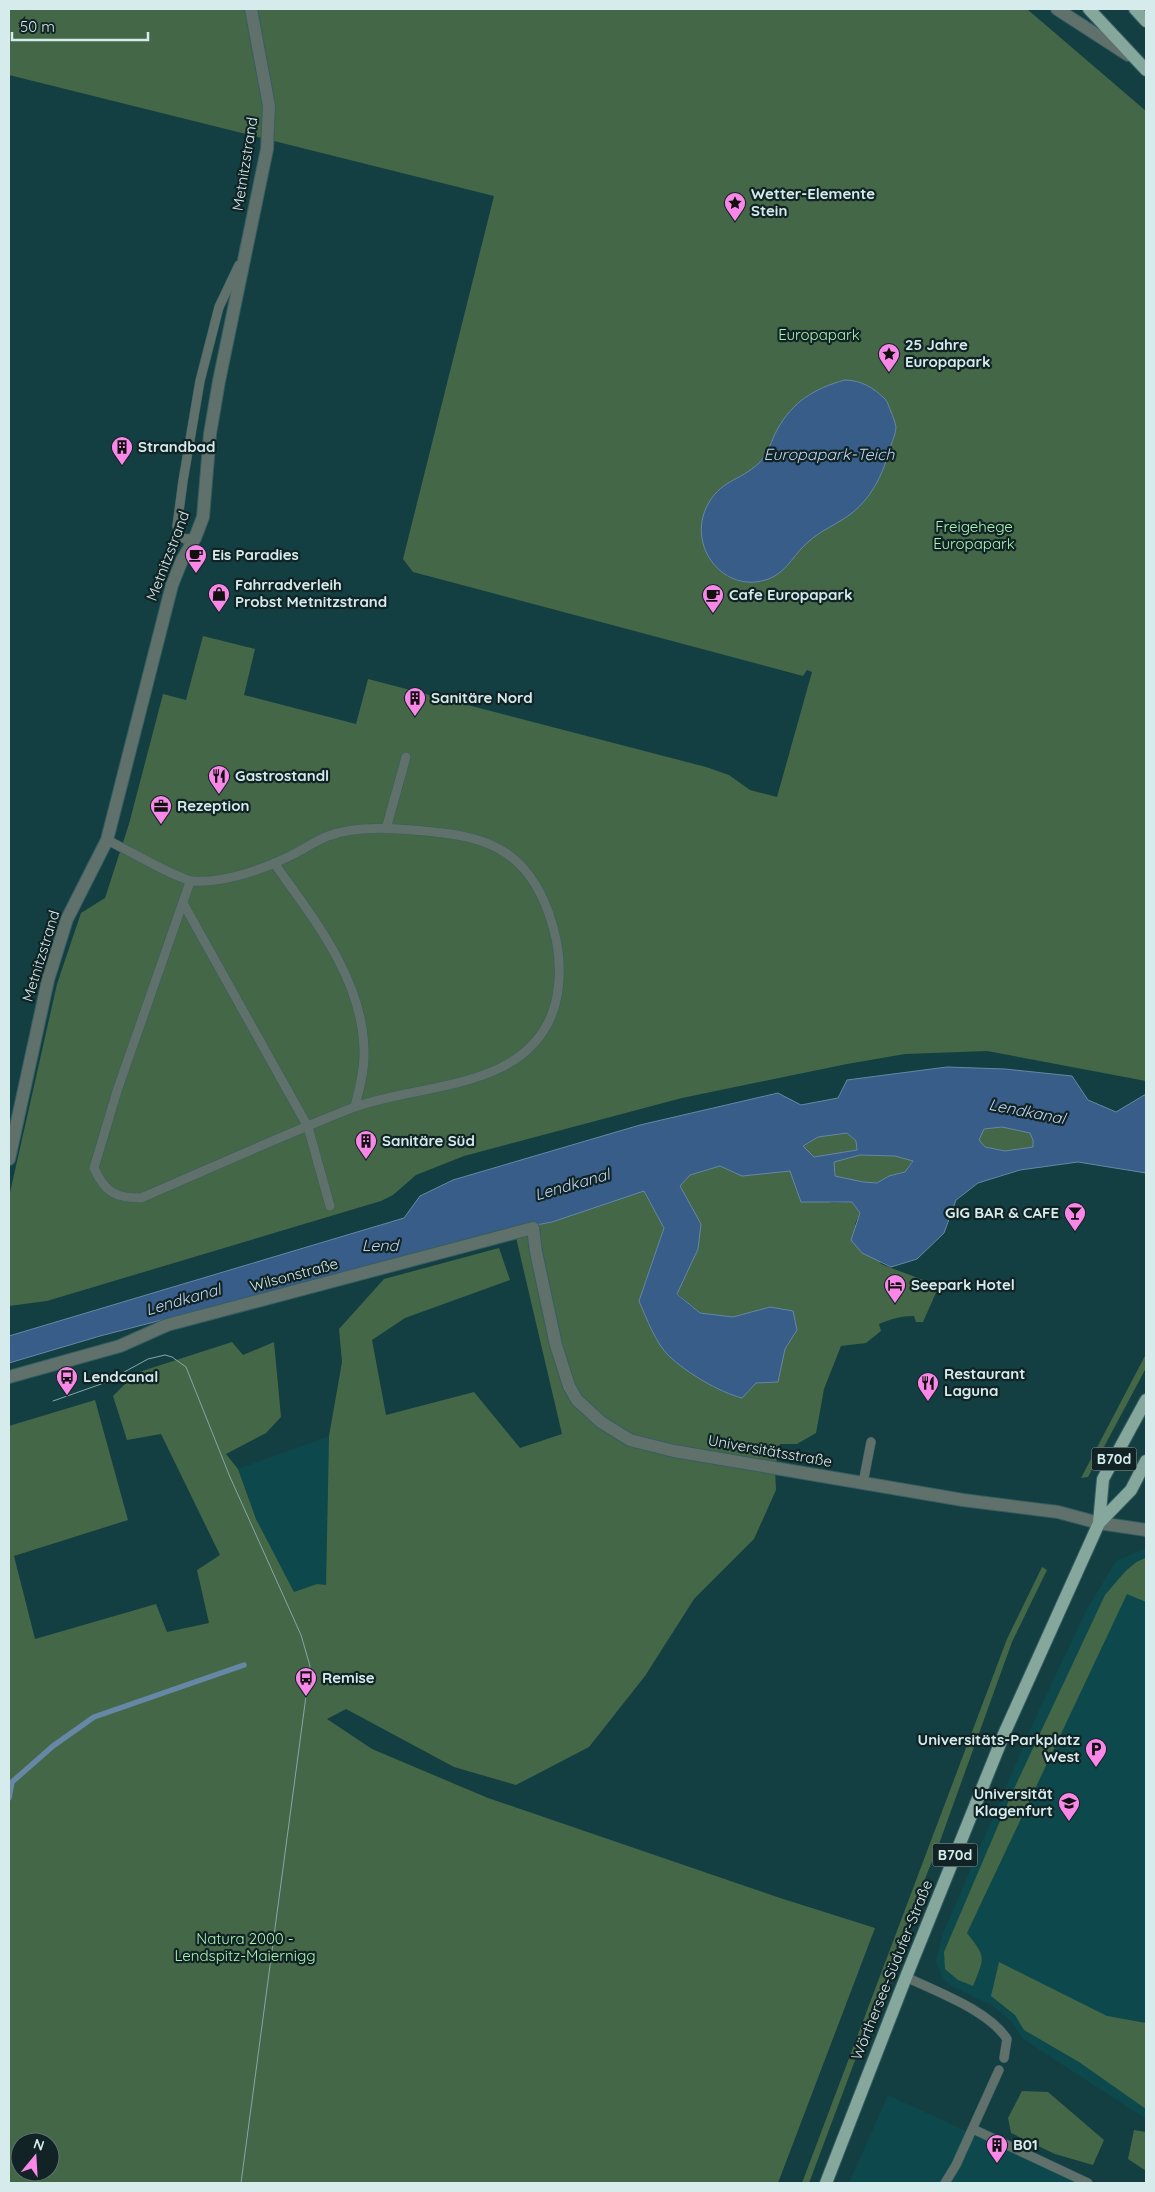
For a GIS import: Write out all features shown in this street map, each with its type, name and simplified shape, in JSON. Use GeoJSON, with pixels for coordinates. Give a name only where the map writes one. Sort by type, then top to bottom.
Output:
{"type":"FeatureCollection","features":[{"type":"Feature","properties":{"kind":"main road"},"geometry":{"type":"LineString","coordinates":[[1089,9],[1142,66]]}},
{"type":"Feature","properties":{"kind":"main road"},"geometry":{"type":"LineString","coordinates":[[1135,9],[1146,21]]}},
{"type":"Feature","properties":{"kind":"main road","name":"Wörthersee-Südufer-Straße"},"geometry":{"type":"LineString","coordinates":[[1099,1523],[1103,1479],[1146,1400]]}},
{"type":"Feature","properties":{"kind":"main road","name":"Wörthersee-Südufer-Straße"},"geometry":{"type":"LineString","coordinates":[[826,2183],[906,1977],[1004,1734],[1099,1523],[1130,1490],[1146,1462]]}},
{"type":"Feature","properties":{"kind":"street","name":"Metnitzstrand"},"geometry":{"type":"LineString","coordinates":[[9,1159],[48,980],[66,919],[107,840],[172,585],[203,517],[210,434],[219,381],[267,149],[269,106],[251,9]]}},
{"type":"Feature","properties":{"kind":"street"},"geometry":{"type":"LineString","coordinates":[[1057,9],[1142,66]]}},
{"type":"Feature","properties":{"kind":"street"},"geometry":{"type":"LineString","coordinates":[[1130,9],[1146,21]]}},
{"type":"Feature","properties":{"kind":"street","name":"Wilsonstraße"},"geometry":{"type":"LineString","coordinates":[[9,1377],[120,1346],[167,1326],[533,1228]]}},
{"type":"Feature","properties":{"kind":"street","name":"Universitätsstraße"},"geometry":{"type":"LineString","coordinates":[[533,1228],[536,1252],[556,1345],[569,1386],[576,1400],[601,1422],[630,1440],[674,1450],[963,1500],[1058,1512],[1099,1523],[1146,1530]]}},
{"type":"Feature","properties":{"kind":"lane"},"geometry":{"type":"LineString","coordinates":[[195,538],[185,539],[179,536],[177,526],[200,381],[218,307],[246,251]]}},
{"type":"Feature","properties":{"kind":"lane"},"geometry":{"type":"LineString","coordinates":[[386,829],[406,757]]}},
{"type":"Feature","properties":{"kind":"lane"},"geometry":{"type":"LineString","coordinates":[[107,840],[190,882],[227,878],[274,863],[334,835],[347,831],[386,829],[436,832],[480,840],[506,851],[524,867],[540,889],[557,940],[560,967],[557,996],[551,1017],[535,1042],[516,1060],[488,1074],[355,1107],[141,1198],[125,1198],[113,1194],[100,1182],[94,1168],[102,1136],[190,882]]}},
{"type":"Feature","properties":{"kind":"lane"},"geometry":{"type":"LineString","coordinates":[[274,863],[338,959],[355,1000],[360,1018],[364,1050],[363,1069],[355,1107]]}},
{"type":"Feature","properties":{"kind":"lane"},"geometry":{"type":"LineString","coordinates":[[183,903],[308,1127],[330,1206]]}},
{"type":"Feature","properties":{"kind":"lane"},"geometry":{"type":"LineString","coordinates":[[863,1483],[870,1442]]}},
{"type":"Feature","properties":{"kind":"lane"},"geometry":{"type":"LineString","coordinates":[[906,1977],[976,2012],[1000,2027],[1007,2039],[1004,2058]]}},
{"type":"Feature","properties":{"kind":"lane"},"geometry":{"type":"LineString","coordinates":[[945,2183],[956,2165],[999,2070]]}},
{"type":"Feature","properties":{"kind":"lane"},"geometry":{"type":"LineString","coordinates":[[973,2129],[1088,2183]]}},
{"type":"Feature","properties":{"kind":"shaded area"},"geometry":{"type":"Polygon","coordinates":[[[329,1436],[326,1585],[317,1584],[294,1592],[256,1519],[238,1469],[329,1436]]]}},
{"type":"Feature","properties":{"kind":"shaded area","name":"Universität Klagenfurt"},"geometry":{"type":"Polygon","coordinates":[[[1146,1548],[1146,2119],[1023,2039],[1012,2022],[993,2006],[953,1987],[943,1979],[936,1961],[942,1936],[1040,1708],[1087,1609],[1116,1561],[1146,1548]]]}},
{"type":"Feature","properties":{"kind":"shaded area"},"geometry":{"type":"Polygon","coordinates":[[[888,2095],[1078,2183],[849,2183],[888,2095]]]}},
{"type":"Feature","properties":{"kind":"green space","name":"Europapark"},"geometry":{"type":"Polygon","coordinates":[[[9,9],[1027,9],[1146,111],[1146,1081],[987,1051],[905,1054],[847,1064],[682,1098],[464,1156],[416,1175],[393,1195],[381,1201],[47,1301],[9,1306],[9,1197],[57,984],[81,913],[105,898],[129,824],[163,694],[186,700],[203,636],[255,649],[244,695],[356,724],[368,679],[706,767],[729,775],[750,790],[777,797],[812,672],[807,670],[803,676],[413,572],[403,559],[494,196],[9,75],[9,9]]]}},
{"type":"Feature","properties":{"kind":"green space"},"geometry":{"type":"Polygon","coordinates":[[[1002,1127],[1030,1133],[1033,1147],[1005,1151],[985,1147],[978,1140],[984,1129],[1002,1127]]]}},
{"type":"Feature","properties":{"kind":"green space"},"geometry":{"type":"Polygon","coordinates":[[[847,1133],[856,1141],[857,1150],[814,1157],[803,1146],[818,1137],[847,1133]]]}},
{"type":"Feature","properties":{"kind":"green space"},"geometry":{"type":"Polygon","coordinates":[[[860,1155],[895,1156],[913,1160],[905,1172],[889,1176],[877,1183],[835,1177],[834,1162],[860,1155]]]}},
{"type":"Feature","properties":{"kind":"green space","name":"Natura 2000 - Lendspitz-Maiernigg"},"geometry":{"type":"Polygon","coordinates":[[[720,1166],[742,1176],[790,1170],[831,1203],[852,1202],[860,1213],[855,1224],[881,1264],[939,1286],[923,1322],[916,1322],[914,1316],[892,1319],[879,1324],[881,1331],[866,1343],[841,1346],[824,1389],[816,1433],[797,1444],[780,1444],[775,1468],[776,1490],[754,1539],[694,1599],[645,1676],[589,1747],[516,1785],[454,1767],[346,1709],[327,1719],[372,1749],[488,1798],[777,1897],[875,1928],[778,2183],[9,2183],[9,1426],[95,1400],[128,1520],[14,1556],[35,1639],[156,1604],[167,1632],[209,1623],[197,1570],[220,1555],[161,1434],[127,1440],[113,1396],[136,1373],[232,1342],[243,1355],[274,1342],[281,1417],[266,1433],[226,1454],[238,1469],[256,1519],[294,1592],[317,1584],[326,1585],[329,1436],[342,1362],[339,1329],[384,1279],[499,1248],[510,1280],[405,1318],[372,1340],[386,1415],[474,1392],[520,1448],[562,1434],[514,1229],[552,1222],[644,1190],[664,1228],[639,1301],[652,1330],[664,1350],[676,1362],[694,1375],[714,1387],[742,1398],[756,1383],[778,1382],[785,1349],[797,1330],[770,1307],[733,1317],[700,1313],[677,1293],[687,1273],[680,1186],[690,1175],[720,1166]]]}},
{"type":"Feature","properties":{"kind":"green space"},"geometry":{"type":"Polygon","coordinates":[[[1146,1354],[1146,1368],[1088,1477],[1081,1478],[1146,1354]]]}},
{"type":"Feature","properties":{"kind":"green space"},"geometry":{"type":"Polygon","coordinates":[[[1146,1558],[1146,1602],[1127,1594],[967,1933],[978,1948],[982,1958],[973,1986],[958,1980],[945,1969],[944,1952],[1012,1793],[1105,1595],[1129,1568],[1146,1558]]]}},
{"type":"Feature","properties":{"kind":"green space"},"geometry":{"type":"Polygon","coordinates":[[[1042,1567],[1047,1570],[1012,1642],[939,1844],[901,1938],[809,2183],[802,2183],[1007,1639],[1042,1567]]]}},
{"type":"Feature","properties":{"kind":"green space"},"geometry":{"type":"Polygon","coordinates":[[[999,1962],[1107,2016],[1146,2023],[1146,2109],[1079,2062],[1024,2030],[1015,2015],[991,1996],[999,1962]]]}},
{"type":"Feature","properties":{"kind":"green space"},"geometry":{"type":"Polygon","coordinates":[[[1022,2091],[1048,2092],[1104,2140],[1093,2165],[1055,2154],[1011,2133],[1008,2118],[1022,2091]]]}},
{"type":"Feature","properties":{"kind":"green space"},"geometry":{"type":"Polygon","coordinates":[[[1134,2130],[1146,2132],[1146,2171],[1128,2159],[1134,2130]]]}},
{"type":"Feature","properties":{"kind":"water","name":"Europapark-Teich"},"geometry":{"type":"Polygon","coordinates":[[[845,380],[862,383],[881,395],[888,403],[896,425],[885,464],[877,482],[860,506],[813,538],[778,574],[757,582],[741,581],[727,576],[707,554],[702,540],[702,524],[706,508],[711,499],[717,491],[759,463],[768,451],[783,420],[797,404],[824,387],[845,380]]]}},
{"type":"Feature","properties":{"kind":"water"},"geometry":{"type":"Polygon","coordinates":[[[947,1067],[1005,1069],[1072,1076],[1088,1100],[1116,1112],[1146,1094],[1146,1173],[1078,1162],[1020,1170],[978,1183],[956,1200],[944,1233],[917,1259],[891,1267],[862,1253],[851,1240],[860,1213],[852,1202],[801,1202],[790,1171],[742,1176],[720,1166],[690,1175],[680,1186],[701,1224],[698,1249],[677,1294],[700,1313],[733,1317],[770,1307],[793,1311],[797,1330],[785,1349],[778,1382],[756,1383],[742,1398],[714,1387],[685,1369],[669,1356],[652,1330],[639,1301],[664,1228],[644,1191],[552,1222],[514,1229],[100,1336],[9,1363],[9,1336],[404,1218],[420,1196],[453,1180],[640,1125],[778,1093],[801,1105],[838,1098],[847,1080],[947,1067]],[[1002,1127],[984,1129],[979,1140],[985,1147],[1005,1151],[1033,1147],[1030,1133],[1002,1127]],[[847,1133],[818,1137],[803,1146],[814,1157],[857,1150],[856,1141],[847,1133]],[[860,1155],[834,1162],[835,1176],[877,1183],[889,1176],[905,1172],[913,1161],[895,1156],[860,1155]]]}},
{"type":"Feature","properties":{"kind":"waterway"},"geometry":{"type":"LineString","coordinates":[[9,1798],[12,1782],[53,1746],[94,1717],[244,1665]]}},
{"type":"Feature","properties":{"kind":"tram line"},"geometry":{"type":"LineString","coordinates":[[53,1401],[104,1383],[148,1359],[165,1355],[172,1357],[186,1367],[230,1477],[301,1635],[310,1666],[241,2183]]}},
{"type":"Feature","properties":{"kind":"place","name":"Wetter-Elemente Stein"},"geometry":{"type":"Point","coordinates":[735,222]}},
{"type":"Feature","properties":{"kind":"place","name":"25 Jahre Europapark"},"geometry":{"type":"Point","coordinates":[889,373]}},
{"type":"Feature","properties":{"kind":"place","name":"Strandbad"},"geometry":{"type":"Point","coordinates":[122,466]}},
{"type":"Feature","properties":{"kind":"place","name":"Eis Paradies"},"geometry":{"type":"Point","coordinates":[196,574]}},
{"type":"Feature","properties":{"kind":"place","name":"Fahrradverleih Probst Metnitzstrand"},"geometry":{"type":"Point","coordinates":[219,613]}},
{"type":"Feature","properties":{"kind":"place","name":"Cafe Europapark"},"geometry":{"type":"Point","coordinates":[713,614]}},
{"type":"Feature","properties":{"kind":"place","name":"Sanitäre Nord"},"geometry":{"type":"Point","coordinates":[415,717]}},
{"type":"Feature","properties":{"kind":"place","name":"Gastrostandl"},"geometry":{"type":"Point","coordinates":[219,795]}},
{"type":"Feature","properties":{"kind":"place","name":"Rezeption"},"geometry":{"type":"Point","coordinates":[161,825]}},
{"type":"Feature","properties":{"kind":"place","name":"Sanitäre Süd"},"geometry":{"type":"Point","coordinates":[366,1160]}},
{"type":"Feature","properties":{"kind":"place","name":"GIG BAR & CAFE"},"geometry":{"type":"Point","coordinates":[1075,1232]}},
{"type":"Feature","properties":{"kind":"place","name":"Seepark Hotel"},"geometry":{"type":"Point","coordinates":[895,1304]}},
{"type":"Feature","properties":{"kind":"place","name":"Lendcanal"},"geometry":{"type":"Point","coordinates":[67,1396]}},
{"type":"Feature","properties":{"kind":"place","name":"Restaurant Laguna"},"geometry":{"type":"Point","coordinates":[928,1402]}},
{"type":"Feature","properties":{"kind":"place","name":"Remise"},"geometry":{"type":"Point","coordinates":[306,1697]}},
{"type":"Feature","properties":{"kind":"place","name":"Universitäts-Parkplatz West"},"geometry":{"type":"Point","coordinates":[1096,1768]}},
{"type":"Feature","properties":{"kind":"place","name":"Universität Klagenfurt"},"geometry":{"type":"Point","coordinates":[1069,1822]}},
{"type":"Feature","properties":{"kind":"place","name":"B01"},"geometry":{"type":"Point","coordinates":[997,2164]}},
{"type":"Feature","properties":{"kind":"park label","name":"Freigehege Europapark"},"geometry":{"type":"Point","coordinates":[974,536]}},
{"type":"Feature","properties":{"kind":"water label","name":"Lendkanal"},"geometry":{"type":"Point","coordinates":[1027,1111]}},
{"type":"Feature","properties":{"kind":"water label","name":"Lendkanal"},"geometry":{"type":"Point","coordinates":[572,1184]}},
{"type":"Feature","properties":{"kind":"water label","name":"Lend"},"geometry":{"type":"Point","coordinates":[380,1245]}},
{"type":"Feature","properties":{"kind":"water label","name":"Lendkanal"},"geometry":{"type":"Point","coordinates":[183,1299]}}]}
